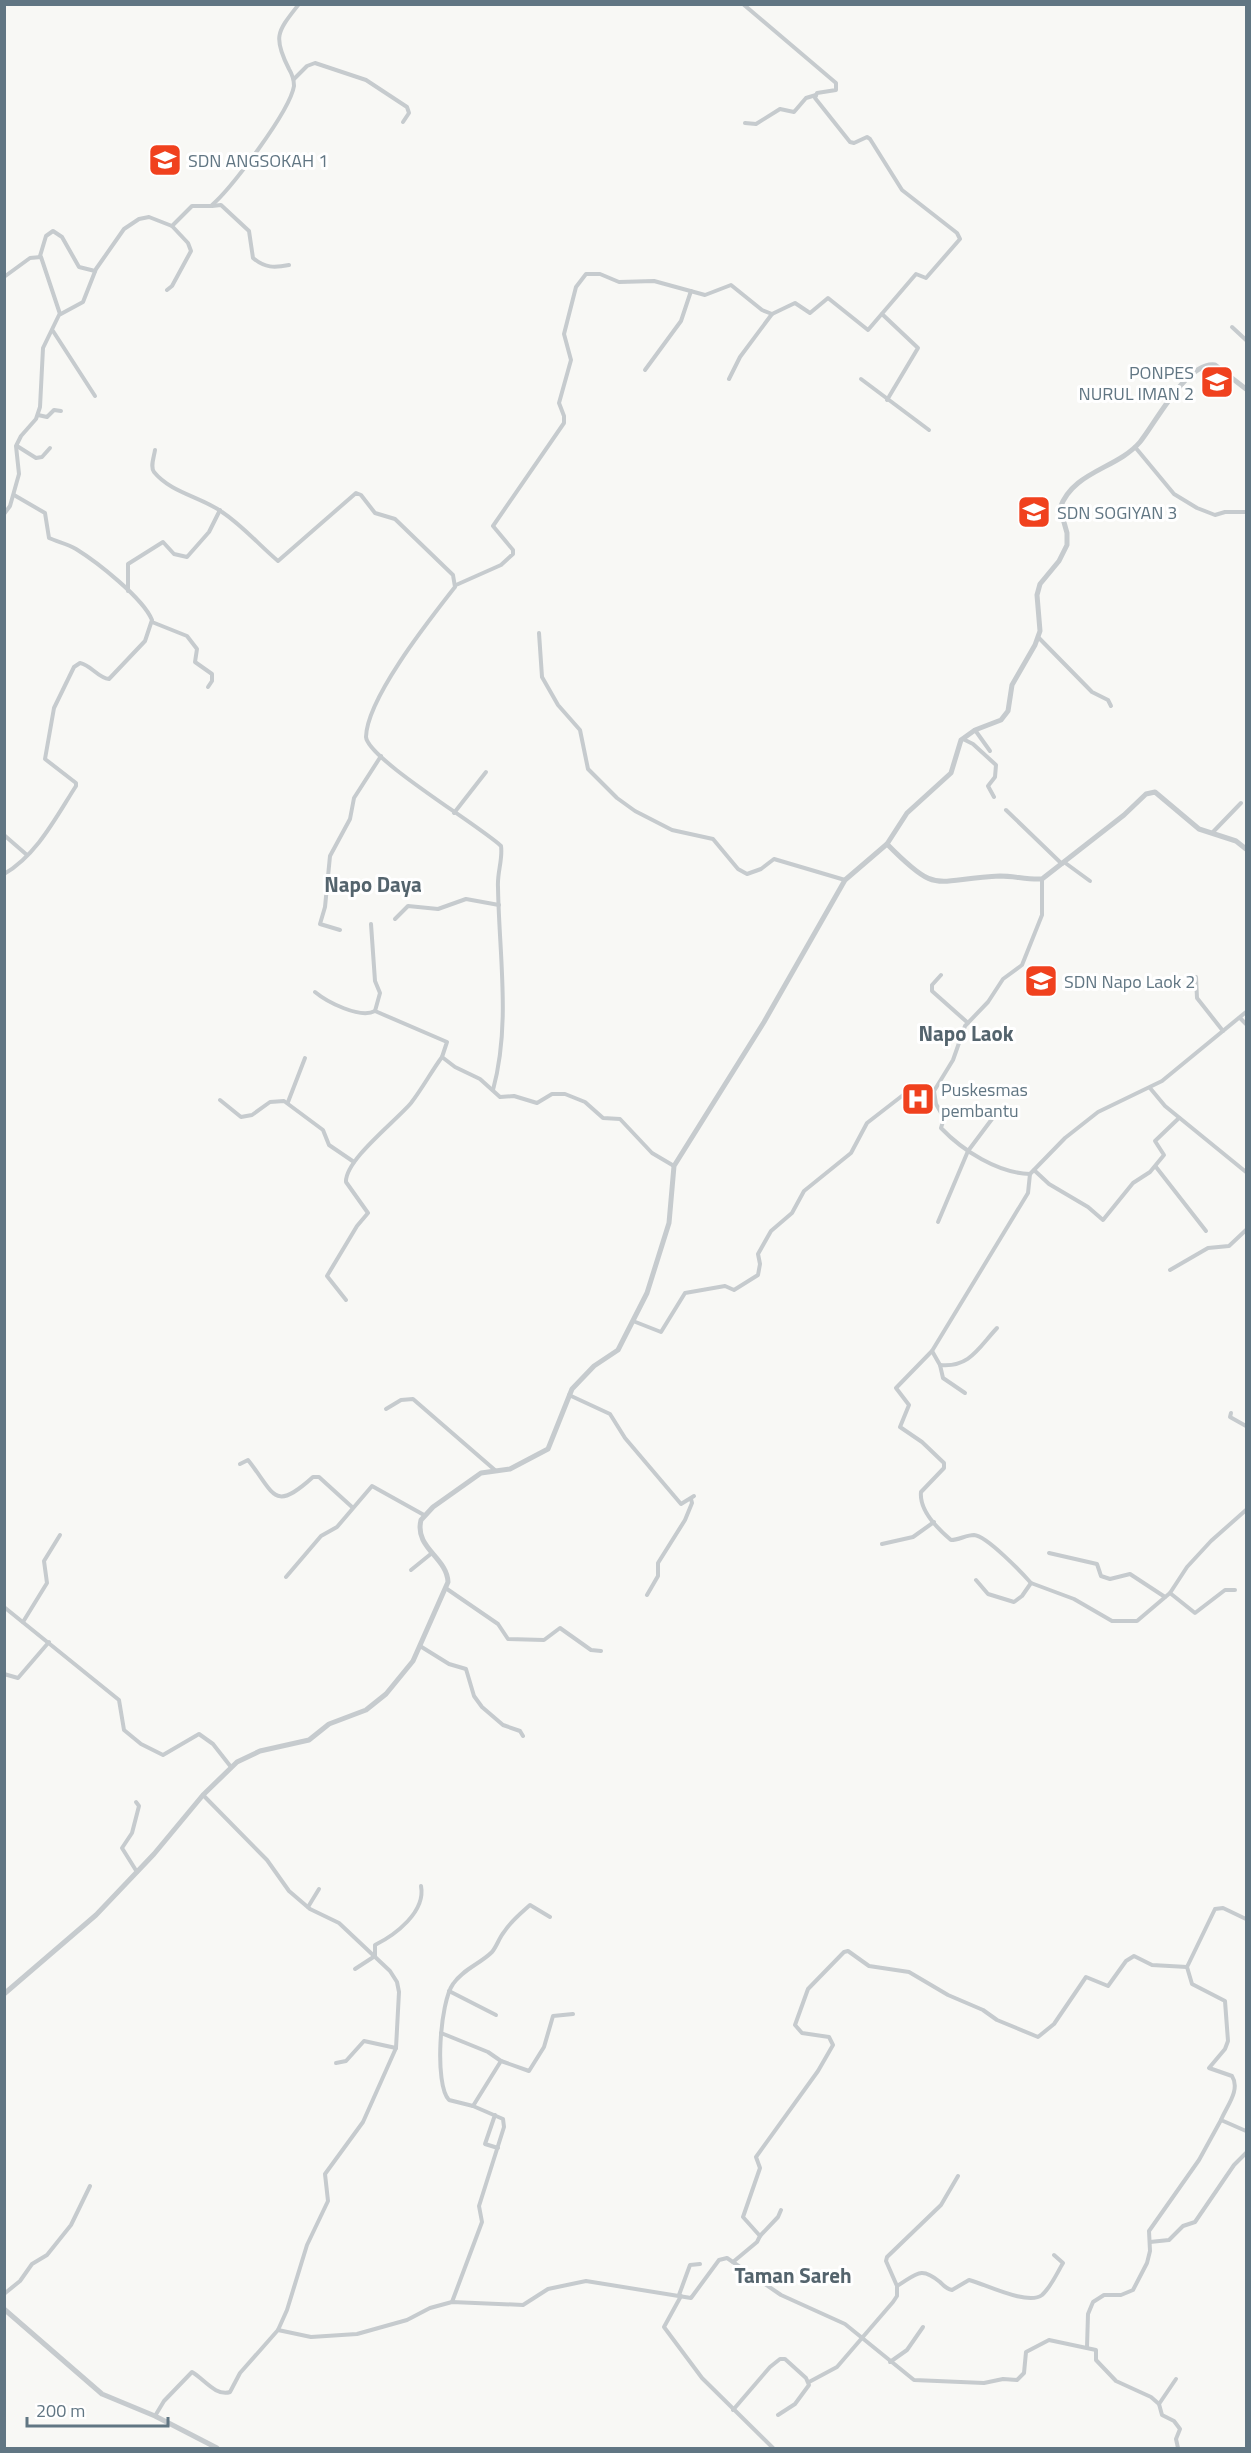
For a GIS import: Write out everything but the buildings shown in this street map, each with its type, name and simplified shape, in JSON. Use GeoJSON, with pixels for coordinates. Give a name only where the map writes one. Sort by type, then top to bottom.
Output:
{"type":"FeatureCollection","features":[{"type":"Feature","properties":{"kind":"street"},"geometry":{"type":"LineString","coordinates":[[294,80],[278,43],[279,30],[300,4]]}},
{"type":"Feature","properties":{"kind":"street"},"geometry":{"type":"LineString","coordinates":[[743,4],[836,84],[836,90],[806,98],[794,112],[780,109],[756,124],[745,123]]}},
{"type":"Feature","properties":{"kind":"street"},"geometry":{"type":"LineString","coordinates":[[211,206],[262,146],[290,96],[294,80],[308,66],[315,63],[361,78],[407,108],[409,113],[403,122]]}},
{"type":"Feature","properties":{"kind":"street"},"geometry":{"type":"LineString","coordinates":[[729,379],[740,357],[772,314],[795,303],[810,313],[828,298],[868,330],[907,282],[916,274],[926,278],[956,245],[960,236],[902,190],[868,137],[854,143],[850,142],[817,100],[816,95]]}},
{"type":"Feature","properties":{"kind":"street"},"geometry":{"type":"LineString","coordinates":[[172,226],[192,206],[221,205],[246,227],[252,240],[253,258],[257,262],[271,268],[289,265]]}},
{"type":"Feature","properties":{"kind":"street"},"geometry":{"type":"LineString","coordinates":[[60,314],[82,304],[95,271],[117,236],[138,219],[154,218],[172,226],[188,243],[191,251],[172,286],[167,290]]}},
{"type":"Feature","properties":{"kind":"street"},"geometry":{"type":"LineString","coordinates":[[4,514],[14,495],[20,469],[16,446],[38,415],[42,351],[60,314],[40,256],[46,236],[53,231],[62,237],[79,267],[95,271]]}},
{"type":"Feature","properties":{"kind":"street"},"geometry":{"type":"LineString","coordinates":[[4,277],[30,258],[40,256]]}},
{"type":"Feature","properties":{"kind":"street"},"geometry":{"type":"LineString","coordinates":[[493,1090],[503,1040],[498,871],[501,846],[454,813],[381,756],[366,741],[369,722],[392,673],[456,585],[501,565],[513,554],[513,550],[493,526],[564,423],[559,402],[571,362],[564,334],[569,309],[581,277],[590,272],[619,282],[654,281],[709,295],[731,285],[762,310],[772,314]]}},
{"type":"Feature","properties":{"kind":"street"},"geometry":{"type":"LineString","coordinates":[[645,370],[681,321],[691,291]]}},
{"type":"Feature","properties":{"kind":"street"},"geometry":{"type":"LineString","coordinates":[[882,315],[917,346],[918,351],[886,400]]}},
{"type":"Feature","properties":{"kind":"street"},"geometry":{"type":"LineString","coordinates":[[1232,327],[1246,340]]}},
{"type":"Feature","properties":{"kind":"street"},"geometry":{"type":"LineString","coordinates":[[53,331],[95,396]]}},
{"type":"Feature","properties":{"kind":"street"},"geometry":{"type":"LineString","coordinates":[[4,1994],[87,1923],[137,1873],[203,1795],[233,1765],[260,1751],[309,1740],[329,1724],[366,1710],[386,1694],[413,1661],[447,1589],[447,1574],[421,1538],[420,1526],[424,1515],[474,1477],[516,1466],[548,1449],[569,1394],[594,1366],[618,1350],[647,1293],[669,1223],[674,1166],[764,1022],[845,880],[887,844],[907,813],[951,773],[963,739],[975,730],[1001,720],[1008,711],[1012,685],[1038,637],[1040,624],[1037,591],[1043,579],[1062,556],[1068,539],[1059,508],[1064,497],[1077,483],[1135,447],[1173,393],[1210,364],[1215,365],[1246,390]]}},
{"type":"Feature","properties":{"kind":"street"},"geometry":{"type":"LineString","coordinates":[[861,380],[929,430]]}},
{"type":"Feature","properties":{"kind":"street"},"geometry":{"type":"LineString","coordinates":[[38,415],[47,417],[54,410],[60,411]]}},
{"type":"Feature","properties":{"kind":"street"},"geometry":{"type":"LineString","coordinates":[[16,446],[36,458],[42,457],[50,448]]}},
{"type":"Feature","properties":{"kind":"street"},"geometry":{"type":"LineString","coordinates":[[1135,447],[1174,494],[1197,508],[1215,515],[1225,512],[1246,512]]}},
{"type":"Feature","properties":{"kind":"street"},"geometry":{"type":"LineString","coordinates":[[155,450],[152,468],[154,473],[174,488],[220,510],[261,543],[278,561],[353,494],[358,493],[375,513],[395,519],[452,573],[456,585]]}},
{"type":"Feature","properties":{"kind":"street"},"geometry":{"type":"LineString","coordinates":[[14,495],[45,513],[49,538],[75,548],[145,608],[152,622],[189,639],[197,649],[195,662],[212,674],[213,679],[208,687]]}},
{"type":"Feature","properties":{"kind":"street"},"geometry":{"type":"LineString","coordinates":[[128,592],[128,564],[163,542],[174,554],[187,557],[209,532],[220,510]]}},
{"type":"Feature","properties":{"kind":"street"},"geometry":{"type":"LineString","coordinates":[[4,874],[27,855],[46,834],[76,786],[76,783],[45,759],[54,708],[74,667],[80,663],[85,664],[109,679],[142,644],[152,622]]}},
{"type":"Feature","properties":{"kind":"street"},"geometry":{"type":"LineString","coordinates":[[539,633],[542,677],[558,705],[580,730],[588,769],[621,802],[672,830],[713,839],[738,869],[747,874],[761,869],[774,859],[845,880]]}},
{"type":"Feature","properties":{"kind":"street"},"geometry":{"type":"LineString","coordinates":[[1038,637],[1092,692],[1108,700],[1111,706]]}},
{"type":"Feature","properties":{"kind":"street"},"geometry":{"type":"LineString","coordinates":[[975,730],[990,751]]}},
{"type":"Feature","properties":{"kind":"street"},"geometry":{"type":"LineString","coordinates":[[963,739],[973,744],[996,765],[995,777],[988,786],[994,798]]}},
{"type":"Feature","properties":{"kind":"street"},"geometry":{"type":"LineString","coordinates":[[339,930],[320,924],[325,907],[327,865],[333,848],[350,819],[354,798],[381,756]]}},
{"type":"Feature","properties":{"kind":"street"},"geometry":{"type":"LineString","coordinates":[[454,813],[486,772]]}},
{"type":"Feature","properties":{"kind":"street"},"geometry":{"type":"LineString","coordinates":[[887,844],[916,873],[938,883],[998,876],[1042,879],[1150,792],[1164,797],[1195,825],[1212,834],[1236,841],[1246,849]]}},
{"type":"Feature","properties":{"kind":"street"},"geometry":{"type":"LineString","coordinates":[[1212,834],[1241,803]]}},
{"type":"Feature","properties":{"kind":"street"},"geometry":{"type":"LineString","coordinates":[[1006,810],[1063,863],[1090,881]]}},
{"type":"Feature","properties":{"kind":"street"},"geometry":{"type":"LineString","coordinates":[[4,835],[27,855]]}},
{"type":"Feature","properties":{"kind":"street"},"geometry":{"type":"LineString","coordinates":[[1042,879],[1042,915],[1022,965],[1003,979],[988,1002],[968,1023],[960,1036],[953,1060],[934,1091],[936,1104],[944,1118],[941,1128],[968,1151],[1016,1172],[1032,1172],[1088,1207],[1103,1220],[1133,1183],[1156,1167],[1164,1155],[1155,1141],[1179,1118]]}},
{"type":"Feature","properties":{"kind":"street"},"geometry":{"type":"LineString","coordinates":[[395,919],[408,906],[438,909],[466,899],[499,905]]}},
{"type":"Feature","properties":{"kind":"street"},"geometry":{"type":"LineString","coordinates":[[372,924],[375,981],[380,993],[375,1011]]}},
{"type":"Feature","properties":{"kind":"street"},"geometry":{"type":"LineString","coordinates":[[941,975],[932,985],[932,991],[968,1023]]}},
{"type":"Feature","properties":{"kind":"street"},"geometry":{"type":"LineString","coordinates":[[1196,977],[1197,998],[1223,1031]]}},
{"type":"Feature","properties":{"kind":"street"},"geometry":{"type":"LineString","coordinates":[[315,992],[335,1004],[364,1014],[375,1011],[447,1042],[442,1057],[411,1103],[354,1162],[346,1179],[368,1213],[357,1226],[327,1276],[346,1300]]}},
{"type":"Feature","properties":{"kind":"street"},"geometry":{"type":"LineString","coordinates":[[1246,1012],[1174,1072],[1150,1088],[1104,1108],[1065,1138],[1032,1172],[1028,1192],[932,1352],[896,1388],[909,1405],[900,1427],[922,1442],[944,1463],[944,1468],[921,1492],[922,1506],[934,1522],[953,1541],[972,1535],[988,1541],[1014,1568],[1023,1572],[1031,1583],[1074,1599],[1112,1621],[1142,1620],[1170,1593],[1187,1567],[1210,1541],[1246,1510]]}},
{"type":"Feature","properties":{"kind":"street"},"geometry":{"type":"LineString","coordinates":[[1240,1017],[1246,1024]]}},
{"type":"Feature","properties":{"kind":"street"},"geometry":{"type":"LineString","coordinates":[[442,1057],[455,1067],[480,1079],[500,1097],[514,1096],[537,1103],[552,1094],[573,1096],[603,1118],[620,1119],[652,1153],[674,1166]]}},
{"type":"Feature","properties":{"kind":"street"},"geometry":{"type":"LineString","coordinates":[[288,1102],[305,1058]]}},
{"type":"Feature","properties":{"kind":"street"},"geometry":{"type":"LineString","coordinates":[[1150,1088],[1179,1118],[1246,1172]]}},
{"type":"Feature","properties":{"kind":"street"},"geometry":{"type":"LineString","coordinates":[[633,1321],[661,1332],[685,1293],[725,1286],[734,1290],[758,1275],[760,1264],[758,1254],[771,1232],[792,1213],[807,1188],[851,1153],[867,1123],[907,1092],[934,1091]]}},
{"type":"Feature","properties":{"kind":"street"},"geometry":{"type":"LineString","coordinates":[[220,1100],[241,1117],[252,1115],[270,1102],[288,1102],[323,1130],[329,1145],[354,1162]]}},
{"type":"Feature","properties":{"kind":"street"},"geometry":{"type":"LineString","coordinates":[[938,1222],[968,1151],[998,1111]]}},
{"type":"Feature","properties":{"kind":"street"},"geometry":{"type":"LineString","coordinates":[[1156,1167],[1206,1231]]}},
{"type":"Feature","properties":{"kind":"street"},"geometry":{"type":"LineString","coordinates":[[1170,1270],[1208,1248],[1229,1246],[1246,1230]]}},
{"type":"Feature","properties":{"kind":"street"},"geometry":{"type":"LineString","coordinates":[[940,1365],[949,1366],[968,1361],[997,1328]]}},
{"type":"Feature","properties":{"kind":"street"},"geometry":{"type":"LineString","coordinates":[[932,1352],[940,1365],[943,1378],[965,1393]]}},
{"type":"Feature","properties":{"kind":"street"},"geometry":{"type":"LineString","coordinates":[[569,1394],[610,1414],[625,1438],[681,1504],[693,1497],[685,1520],[658,1563],[658,1576],[647,1595]]}},
{"type":"Feature","properties":{"kind":"street"},"geometry":{"type":"LineString","coordinates":[[386,1409],[401,1401],[413,1399],[496,1470]]}},
{"type":"Feature","properties":{"kind":"street"},"geometry":{"type":"LineString","coordinates":[[1231,1413],[1230,1417],[1246,1426]]}},
{"type":"Feature","properties":{"kind":"street"},"geometry":{"type":"LineString","coordinates":[[240,1464],[248,1460],[273,1493],[280,1497],[288,1497],[313,1476],[318,1477],[352,1508]]}},
{"type":"Feature","properties":{"kind":"street"},"geometry":{"type":"LineString","coordinates":[[286,1577],[321,1536],[337,1527],[372,1486],[424,1515]]}},
{"type":"Feature","properties":{"kind":"street"},"geometry":{"type":"LineString","coordinates":[[882,1544],[913,1537],[934,1522]]}},
{"type":"Feature","properties":{"kind":"street"},"geometry":{"type":"LineString","coordinates":[[23,1622],[47,1583],[44,1562],[60,1535]]}},
{"type":"Feature","properties":{"kind":"street"},"geometry":{"type":"LineString","coordinates":[[411,1570],[432,1553]]}},
{"type":"Feature","properties":{"kind":"street"},"geometry":{"type":"LineString","coordinates":[[1049,1553],[1097,1564],[1101,1576],[1107,1579],[1130,1575],[1165,1597]]}},
{"type":"Feature","properties":{"kind":"street"},"geometry":{"type":"LineString","coordinates":[[976,1580],[988,1594],[1014,1602],[1022,1596],[1031,1583]]}},
{"type":"Feature","properties":{"kind":"street"},"geometry":{"type":"LineString","coordinates":[[447,1589],[498,1624],[510,1640],[544,1640],[560,1628],[591,1650],[602,1651]]}},
{"type":"Feature","properties":{"kind":"street"},"geometry":{"type":"LineString","coordinates":[[1170,1593],[1195,1614],[1225,1590],[1235,1590]]}},
{"type":"Feature","properties":{"kind":"street"},"geometry":{"type":"LineString","coordinates":[[4,1607],[119,1700],[122,1726],[135,1740],[163,1755],[199,1734],[213,1744],[233,1765]]}},
{"type":"Feature","properties":{"kind":"street"},"geometry":{"type":"LineString","coordinates":[[4,1674],[18,1678],[49,1642]]}},
{"type":"Feature","properties":{"kind":"street"},"geometry":{"type":"LineString","coordinates":[[420,1646],[449,1664],[466,1669],[474,1696],[482,1707],[503,1725],[517,1728],[523,1736]]}},
{"type":"Feature","properties":{"kind":"street"},"geometry":{"type":"LineString","coordinates":[[155,2416],[164,2401],[192,2372],[212,2388],[223,2393],[230,2392],[240,2373],[278,2330],[296,2287],[307,2244],[328,2201],[325,2174],[363,2122],[396,2048],[399,1992],[397,1982],[375,1956],[339,1923],[308,1907],[289,1892],[267,1860],[203,1795]]}},
{"type":"Feature","properties":{"kind":"street"},"geometry":{"type":"LineString","coordinates":[[136,1802],[138,1809],[133,1821],[132,1833],[122,1848],[137,1873]]}},
{"type":"Feature","properties":{"kind":"street"},"geometry":{"type":"LineString","coordinates":[[375,1956],[375,1945],[396,1934],[416,1908],[421,1886]]}},
{"type":"Feature","properties":{"kind":"street"},"geometry":{"type":"LineString","coordinates":[[308,1907],[319,1889]]}},
{"type":"Feature","properties":{"kind":"street"},"geometry":{"type":"LineString","coordinates":[[452,2302],[482,2222],[479,2206],[504,2123],[495,2115],[449,2100],[445,2095],[440,2062],[441,2025],[449,1991],[461,1974],[492,1952],[511,1922],[530,1905],[550,1917]]}},
{"type":"Feature","properties":{"kind":"street"},"geometry":{"type":"LineString","coordinates":[[1087,2347],[1088,2314],[1093,2301],[1104,2295],[1121,2295],[1133,2290],[1147,2263],[1149,2231],[1199,2160],[1233,2094],[1235,2083],[1232,2076],[1209,2067],[1223,2053],[1228,2041],[1225,2001],[1192,1984],[1187,1967],[1215,1909],[1223,1908],[1246,1919]]}},
{"type":"Feature","properties":{"kind":"street"},"geometry":{"type":"LineString","coordinates":[[760,2236],[743,2217],[760,2168],[756,2157],[818,2071],[833,2045],[829,2037],[802,2033],[795,2025],[808,1989],[844,1952],[848,1951],[869,1966],[909,1972],[948,1995],[978,2007],[997,2020],[1034,2037],[1041,2036],[1054,2024],[1086,1977],[1107,1987],[1126,1961],[1134,1956],[1152,1965],[1187,1967]]}},
{"type":"Feature","properties":{"kind":"street"},"geometry":{"type":"LineString","coordinates":[[355,1969],[375,1956]]}},
{"type":"Feature","properties":{"kind":"street"},"geometry":{"type":"LineString","coordinates":[[449,1991],[496,2015]]}},
{"type":"Feature","properties":{"kind":"street"},"geometry":{"type":"LineString","coordinates":[[441,2033],[529,2072],[544,2047],[553,2016],[573,2014]]}},
{"type":"Feature","properties":{"kind":"street"},"geometry":{"type":"LineString","coordinates":[[336,2063],[346,2061],[364,2041],[396,2048]]}},
{"type":"Feature","properties":{"kind":"street"},"geometry":{"type":"LineString","coordinates":[[473,2106],[501,2061]]}},
{"type":"Feature","properties":{"kind":"street"},"geometry":{"type":"LineString","coordinates":[[495,2115],[485,2144],[498,2148]]}},
{"type":"Feature","properties":{"kind":"street"},"geometry":{"type":"LineString","coordinates":[[1221,2120],[1246,2131]]}},
{"type":"Feature","properties":{"kind":"street"},"geometry":{"type":"LineString","coordinates":[[1150,2242],[1169,2240],[1183,2226],[1195,2222],[1234,2165],[1246,2153]]}},
{"type":"Feature","properties":{"kind":"street"},"geometry":{"type":"LineString","coordinates":[[778,2415],[795,2404],[809,2382],[837,2367],[897,2298],[897,2286],[886,2261],[887,2257],[941,2205],[958,2176]]}},
{"type":"Feature","properties":{"kind":"street"},"geometry":{"type":"LineString","coordinates":[[4,2294],[20,2281],[32,2264],[47,2255],[71,2225],[90,2186]]}},
{"type":"Feature","properties":{"kind":"street"},"geometry":{"type":"LineString","coordinates":[[733,2262],[757,2242],[781,2210]]}},
{"type":"Feature","properties":{"kind":"street"},"geometry":{"type":"LineString","coordinates":[[897,2286],[924,2271],[952,2290],[969,2280],[1017,2297],[1039,2297],[1063,2263],[1054,2255]]}},
{"type":"Feature","properties":{"kind":"street"},"geometry":{"type":"LineString","coordinates":[[278,2330],[311,2337],[333,2338],[407,2320],[430,2308],[452,2302],[523,2305],[548,2289],[586,2281],[693,2296],[721,2259],[727,2258],[781,2295],[832,2316],[919,2382],[990,2383],[1020,2379],[1026,2352],[1049,2340],[1096,2350],[1096,2360],[1116,2381],[1145,2393],[1159,2404],[1162,2415],[1180,2428],[1176,2439],[1178,2448]]}},
{"type":"Feature","properties":{"kind":"street"},"geometry":{"type":"LineString","coordinates":[[700,2264],[690,2265],[680,2295],[664,2327],[702,2378],[773,2448]]}},
{"type":"Feature","properties":{"kind":"street"},"geometry":{"type":"LineString","coordinates":[[4,2309],[94,2389],[155,2416],[217,2448]]}},
{"type":"Feature","properties":{"kind":"street"},"geometry":{"type":"LineString","coordinates":[[890,2362],[907,2350],[923,2327]]}},
{"type":"Feature","properties":{"kind":"street"},"geometry":{"type":"LineString","coordinates":[[733,2410],[770,2367],[780,2359],[790,2363],[809,2382]]}},
{"type":"Feature","properties":{"kind":"street"},"geometry":{"type":"LineString","coordinates":[[1159,2404],[1176,2379]]}},
{"type":"Feature","properties":{"kind":"place","name":"SDN ANGSOKAH 1"},"geometry":{"type":"Point","coordinates":[165,160]}},
{"type":"Feature","properties":{"kind":"place","name":"PONPES NURUL IMAN 2"},"geometry":{"type":"Point","coordinates":[1217,382]}},
{"type":"Feature","properties":{"kind":"place","name":"SDN SOGIYAN 3"},"geometry":{"type":"Point","coordinates":[1034,512]}},
{"type":"Feature","properties":{"kind":"place","name":"SDN Napo Laok 2"},"geometry":{"type":"Point","coordinates":[1041,981]}},
{"type":"Feature","properties":{"kind":"place","name":"Puskesmas pembantu"},"geometry":{"type":"Point","coordinates":[918,1099]}},
{"type":"Feature","properties":{"kind":"district","name":"Napo Daya"},"geometry":{"type":"Point","coordinates":[373,884]}},
{"type":"Feature","properties":{"kind":"district","name":"Napo Laok"},"geometry":{"type":"Point","coordinates":[966,1033]}},
{"type":"Feature","properties":{"kind":"district","name":"Taman Sareh"},"geometry":{"type":"Point","coordinates":[793,2275]}}]}
